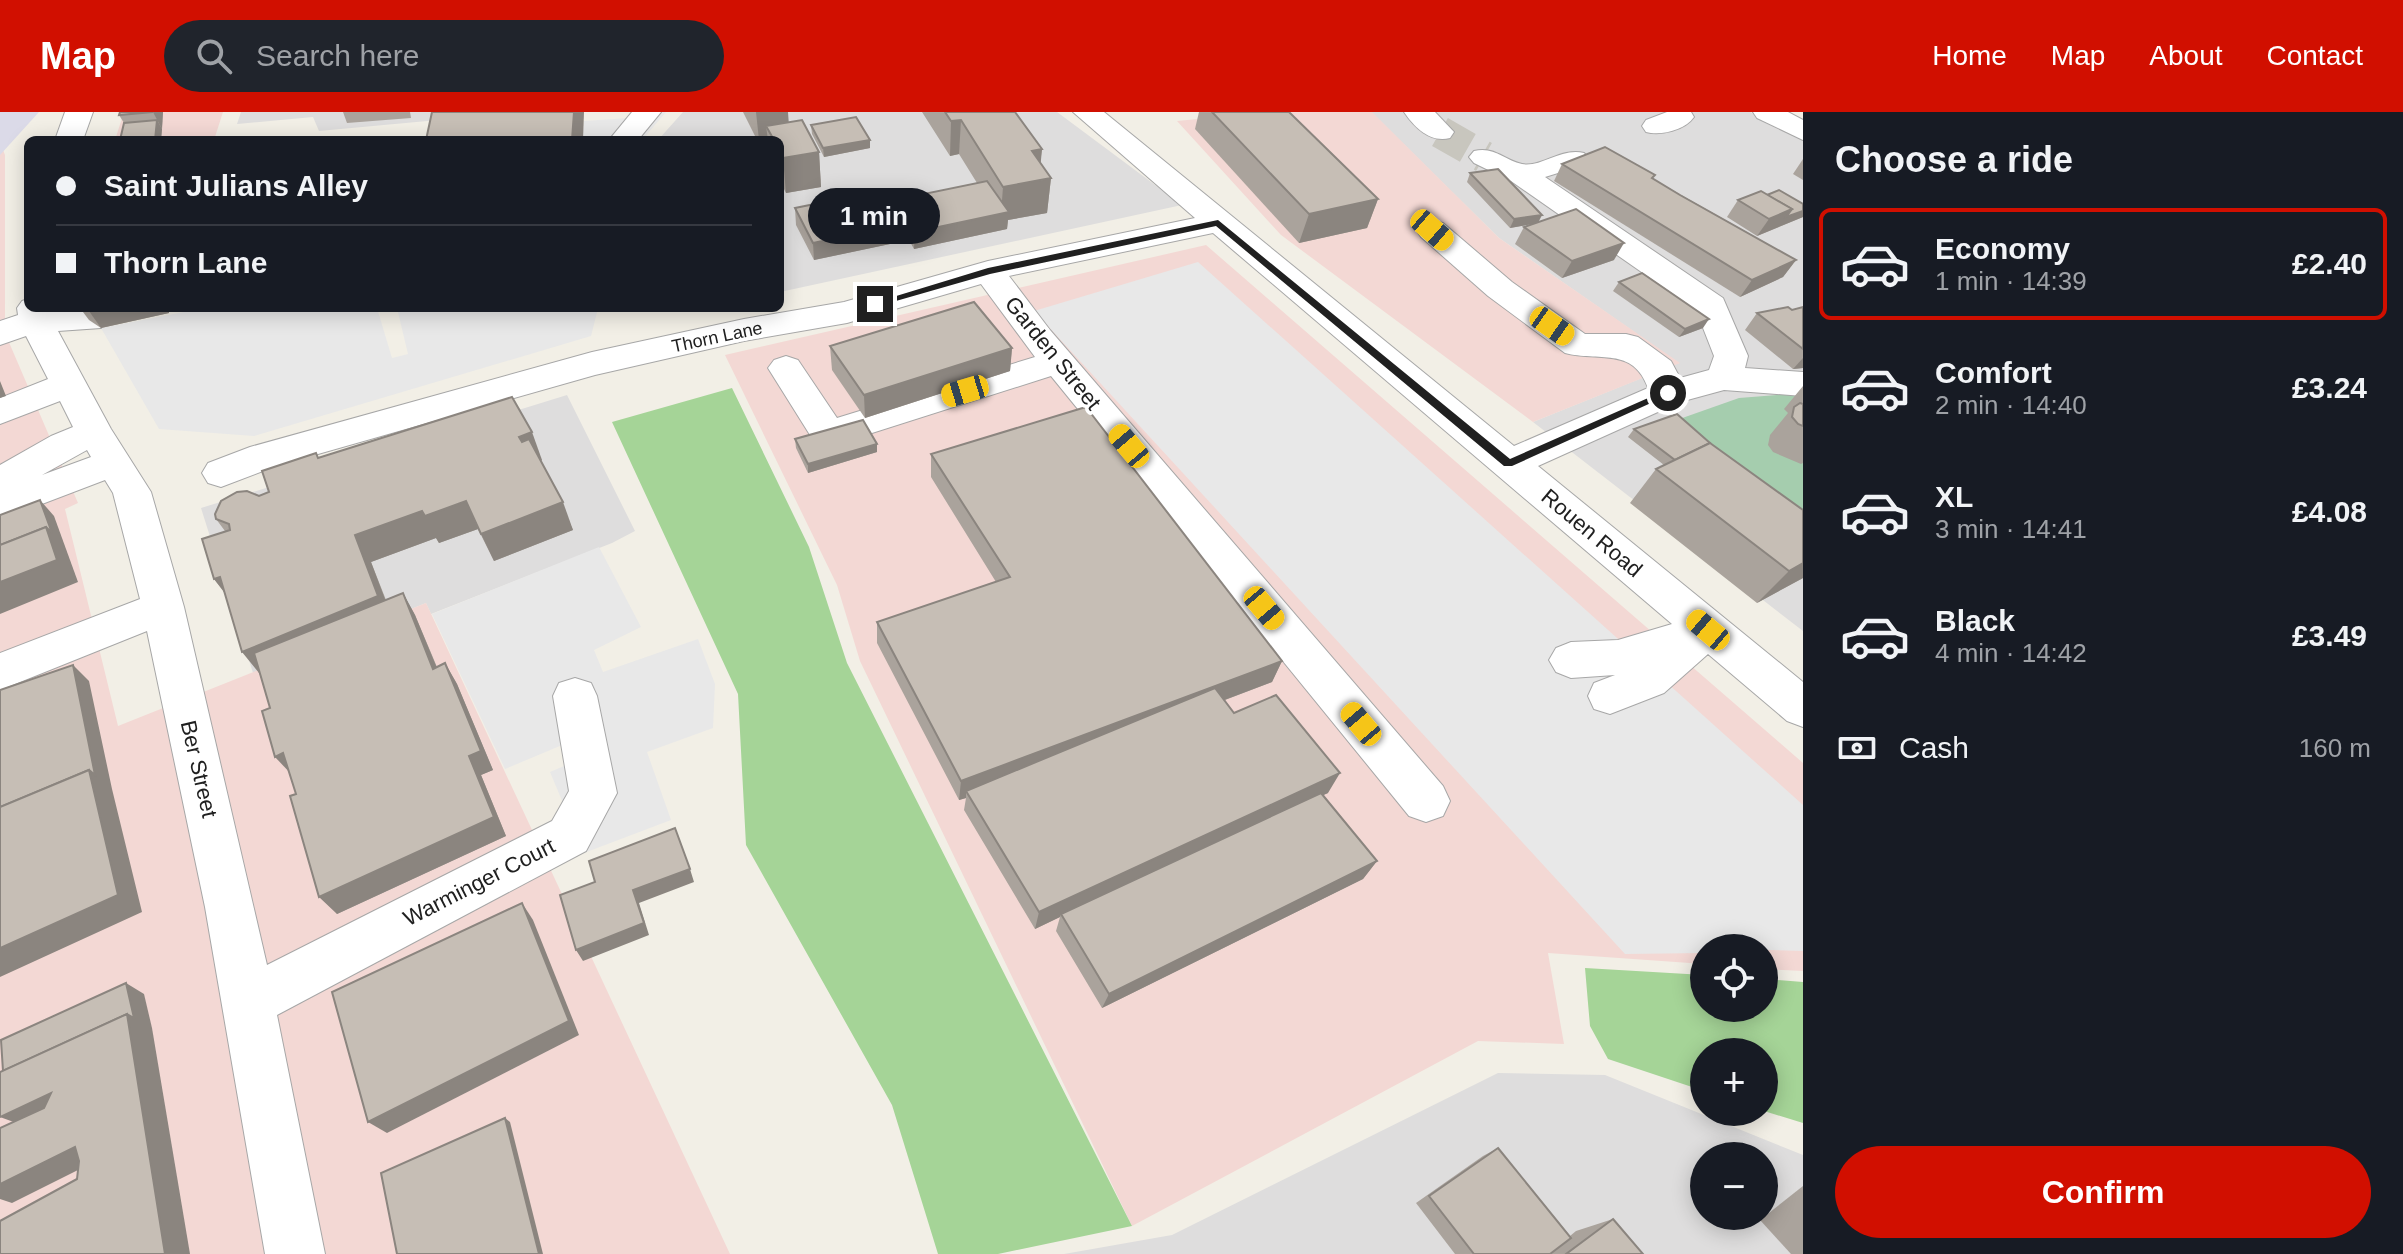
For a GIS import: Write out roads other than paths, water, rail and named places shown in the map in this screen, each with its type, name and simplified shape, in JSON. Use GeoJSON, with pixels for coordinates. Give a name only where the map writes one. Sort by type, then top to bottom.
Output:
{"type":"FeatureCollection","features":[{"type":"Feature","properties":{"kind":"street"},"geometry":{"type":"LineString","coordinates":[[70,136],[79,112]]}},
{"type":"Feature","properties":{"kind":"street"},"geometry":{"type":"LineString","coordinates":[[626,136],[647,112]]}},
{"type":"Feature","properties":{"kind":"street","name":"Rouen Road"},"geometry":{"type":"LineString","coordinates":[[1087,112],[1803,708]]}},
{"type":"Feature","properties":{"kind":"street"},"geometry":{"type":"LineString","coordinates":[[1418,112],[1440,132]]}},
{"type":"Feature","properties":{"kind":"street"},"geometry":{"type":"LineString","coordinates":[[1767,112],[1803,131]]}},
{"type":"Feature","properties":{"kind":"street"},"geometry":{"type":"LineString","coordinates":[[1484,157],[1522,175],[1711,305],[1731,356],[1724,378]]}},
{"type":"Feature","properties":{"kind":"street"},"geometry":{"type":"LineString","coordinates":[[1522,175],[1574,159]]}},
{"type":"Feature","properties":{"kind":"street","name":"Thorn Lane"},"geometry":{"type":"LineString","coordinates":[[221,473],[263,456],[560,358],[741,319],[847,312],[988,271],[1218,223]]}},
{"type":"Feature","properties":{"kind":"street"},"geometry":{"type":"LineString","coordinates":[[1432,230],[1500,289],[1577,345],[1626,345],[1659,369],[1668,393]]}},
{"type":"Feature","properties":{"kind":"street","name":"Garden Street"},"geometry":{"type":"LineString","coordinates":[[988,271],[1058,362],[1426,801]]}},
{"type":"Feature","properties":{"kind":"street"},"geometry":{"type":"LineString","coordinates":[[0,334],[34,314],[89,320]]}},
{"type":"Feature","properties":{"kind":"street","name":"Ber Street"},"geometry":{"type":"LineString","coordinates":[[34,314],[103,448],[132,492],[163,607],[249,1002],[295,1254]]}},
{"type":"Feature","properties":{"kind":"street"},"geometry":{"type":"LineString","coordinates":[[786,368],[828,434],[1058,362]]}},
{"type":"Feature","properties":{"kind":"street"},"geometry":{"type":"LineString","coordinates":[[1508,464],[1668,393],[1724,378],[1803,384]]}},
{"type":"Feature","properties":{"kind":"street"},"geometry":{"type":"LineString","coordinates":[[0,412],[69,384]]}},
{"type":"Feature","properties":{"kind":"street"},"geometry":{"type":"LineString","coordinates":[[0,482],[64,445],[103,448]]}},
{"type":"Feature","properties":{"kind":"street"},"geometry":{"type":"LineString","coordinates":[[0,506],[103,448]]}},
{"type":"Feature","properties":{"kind":"street"},"geometry":{"type":"LineString","coordinates":[[0,672],[163,607]]}},
{"type":"Feature","properties":{"kind":"street"},"geometry":{"type":"LineString","coordinates":[[1571,660],[1618,657],[1708,630]]}},
{"type":"Feature","properties":{"kind":"street"},"geometry":{"type":"LineString","coordinates":[[1610,696],[1648,680],[1708,630]]}},
{"type":"Feature","properties":{"kind":"street","name":"Warminger Court"},"geometry":{"type":"LineString","coordinates":[[249,1002],[569,836],[593,793],[575,696]]}},
{"type":"Feature","properties":{"kind":"tunnel"},"geometry":{"type":"LineString","coordinates":[[1440,132],[1484,157]]}}]}
